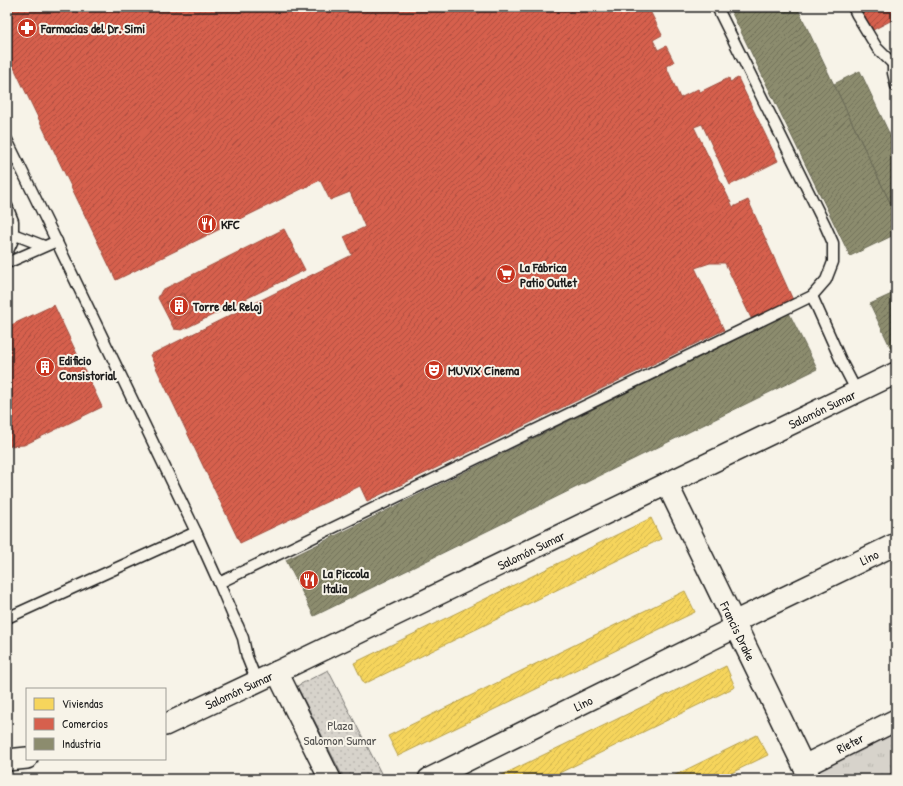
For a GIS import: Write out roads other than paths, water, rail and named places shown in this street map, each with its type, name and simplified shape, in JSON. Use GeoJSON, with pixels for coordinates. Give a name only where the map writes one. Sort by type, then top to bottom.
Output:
{"type":"FeatureCollection","features":[{"type":"Feature","properties":{"kind":"street","name":"Salomón Sumar"},"geometry":{"type":"LineString","coordinates":[[166,725],[258,682],[896,373]]}},
{"type":"Feature","properties":{"kind":"street","name":"Francis Drake"},"geometry":{"type":"LineString","coordinates":[[667,484],[807,773]]}},
{"type":"Feature","properties":{"kind":"street","name":"Lino"},"geometry":{"type":"LineString","coordinates":[[429,779],[896,544]]}},
{"type":"Feature","properties":{"kind":"street"},"geometry":{"type":"LineString","coordinates":[[277,672],[330,779]]}},
{"type":"Feature","properties":{"kind":"street","name":"Rieter"},"geometry":{"type":"LineString","coordinates":[[807,773],[896,720]]}},
{"type":"Feature","properties":{"kind":"street"},"geometry":{"type":"LineString","coordinates":[[7,760],[26,758]]}},
{"type":"Feature","properties":{"kind":"lane"},"geometry":{"type":"LineString","coordinates":[[219,583],[812,296],[826,280],[833,262],[833,243],[717,7]]}},
{"type":"Feature","properties":{"kind":"lane"},"geometry":{"type":"LineString","coordinates":[[853,7],[877,48],[894,62],[893,73],[896,86]]}},
{"type":"Feature","properties":{"kind":"lane"},"geometry":{"type":"LineString","coordinates":[[7,140],[196,532],[243,638],[248,657],[258,682]]}},
{"type":"Feature","properties":{"kind":"lane"},"geometry":{"type":"LineString","coordinates":[[7,206],[13,221],[13,240],[7,253]]}},
{"type":"Feature","properties":{"kind":"lane"},"geometry":{"type":"LineString","coordinates":[[13,234],[44,246]]}},
{"type":"Feature","properties":{"kind":"lane"},"geometry":{"type":"LineString","coordinates":[[7,263],[57,241]]}},
{"type":"Feature","properties":{"kind":"lane"},"geometry":{"type":"LineString","coordinates":[[812,296],[856,392]]}},
{"type":"Feature","properties":{"kind":"lane"},"geometry":{"type":"LineString","coordinates":[[7,618],[196,532]]}},
{"type":"Feature","properties":{"kind":"place","name":"Farmacias del Dr. Simi"},"geometry":{"type":"Point","coordinates":[27,28]}},
{"type":"Feature","properties":{"kind":"place","name":"KFC"},"geometry":{"type":"Point","coordinates":[207,224]}},
{"type":"Feature","properties":{"kind":"place","name":"La Fábrica Patio Outlet"},"geometry":{"type":"Point","coordinates":[506,274]}},
{"type":"Feature","properties":{"kind":"place","name":"Torre del Reloj"},"geometry":{"type":"Point","coordinates":[179,306]}},
{"type":"Feature","properties":{"kind":"place","name":"Edificio Consistorial"},"geometry":{"type":"Point","coordinates":[45,367]}},
{"type":"Feature","properties":{"kind":"place","name":"MUVIX Cinema"},"geometry":{"type":"Point","coordinates":[434,370]}},
{"type":"Feature","properties":{"kind":"place","name":"La Piccola Italia"},"geometry":{"type":"Point","coordinates":[309,580]}},
{"type":"Feature","properties":{"kind":"park label","name":"Plaza Salomon Sumar"},"geometry":{"type":"Point","coordinates":[340,732]}}]}
